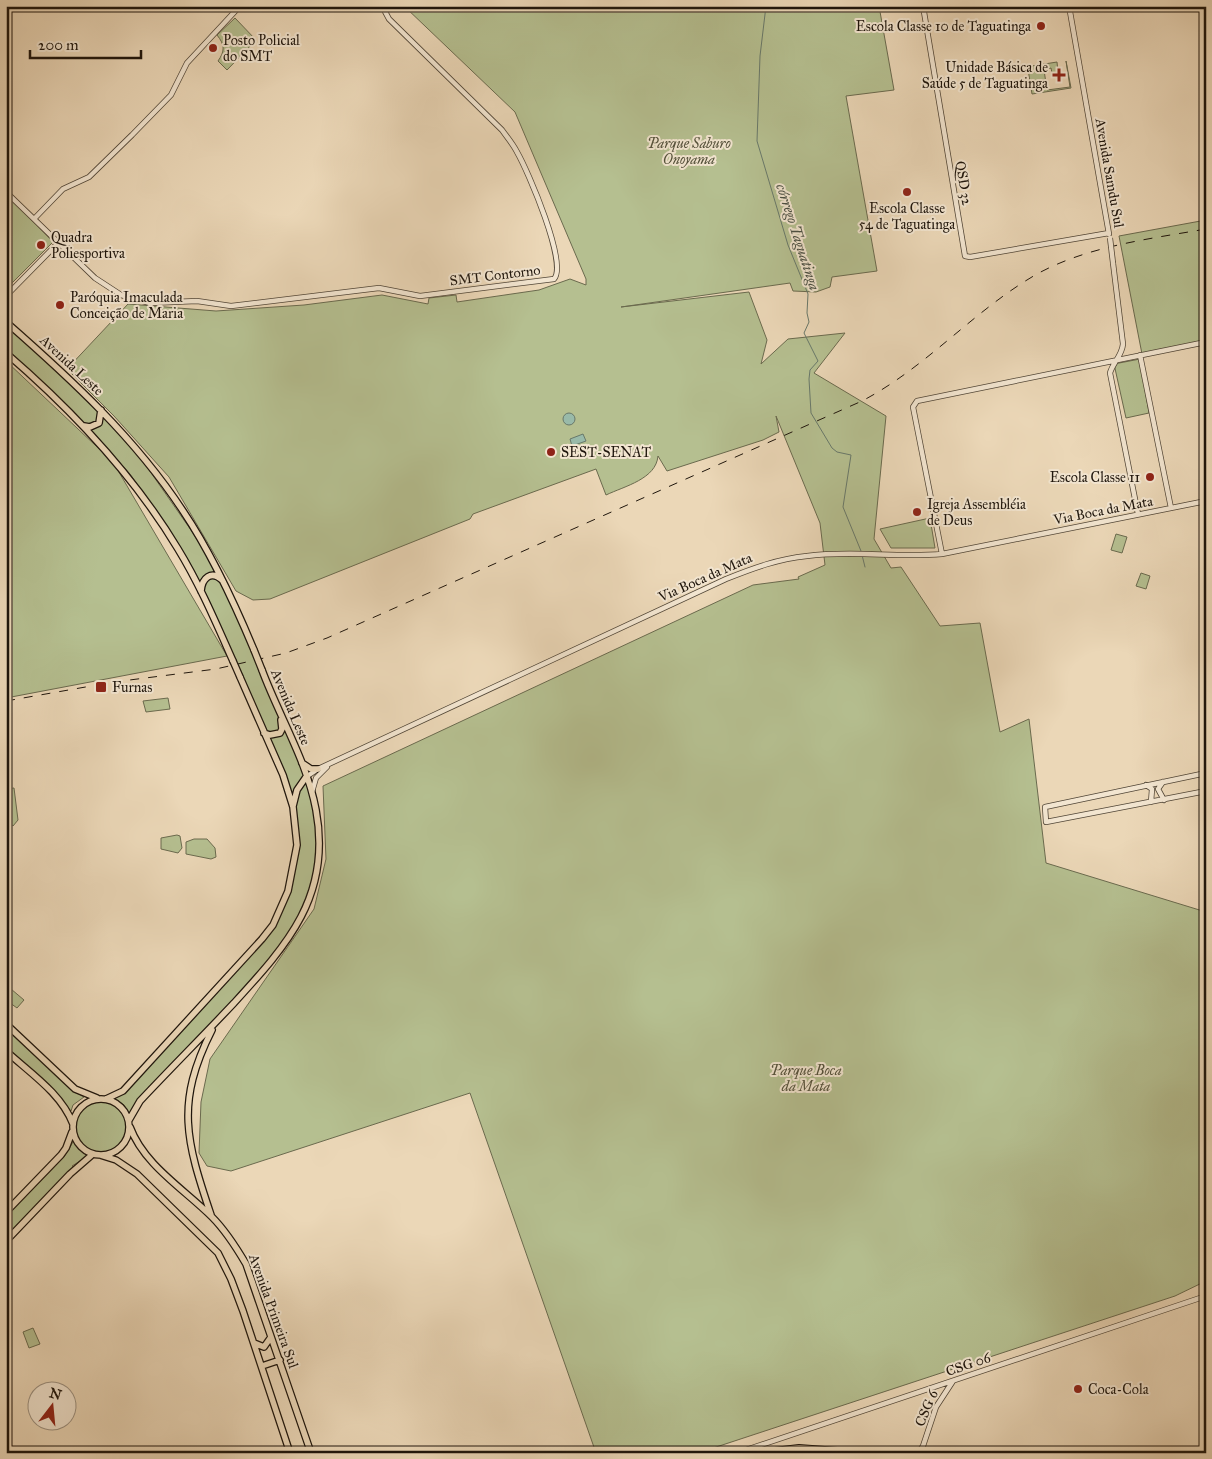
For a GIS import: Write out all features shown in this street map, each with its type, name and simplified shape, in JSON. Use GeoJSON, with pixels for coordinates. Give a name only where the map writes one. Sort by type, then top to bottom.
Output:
{"type":"FeatureCollection","features":[{"type":"Feature","properties":{"kind":"highway"},"geometry":{"type":"LineString","coordinates":[[758,1453],[799,1448],[863,1453]]}},
{"type":"Feature","properties":{"kind":"main road","name":"Avenida Leste"},"geometry":{"type":"LineString","coordinates":[[6,322],[101,410],[143,456],[196,531],[223,581],[254,650],[301,762],[312,793],[316,812],[319,853],[316,876],[301,919],[276,957],[140,1102],[129,1124]]}},
{"type":"Feature","properties":{"kind":"main road"},"geometry":{"type":"LineString","coordinates":[[6,353],[84,426],[125,473],[157,516],[201,591],[233,661],[293,807],[297,834],[296,857],[288,891],[273,925],[251,952],[123,1091],[81,1106],[66,1148],[6,1212]]}},
{"type":"Feature","properties":{"kind":"main road"},"geometry":{"type":"LineString","coordinates":[[84,426],[90,427],[99,423],[101,410]]}},
{"type":"Feature","properties":{"kind":"main road"},"geometry":{"type":"LineString","coordinates":[[201,591],[204,580],[208,576],[219,577],[223,581]]}},
{"type":"Feature","properties":{"kind":"main road"},"geometry":{"type":"LineString","coordinates":[[264,733],[275,735],[281,731],[279,711]]}},
{"type":"Feature","properties":{"kind":"main road"},"geometry":{"type":"LineString","coordinates":[[301,762],[306,767],[318,769]]}},
{"type":"Feature","properties":{"kind":"main road"},"geometry":{"type":"LineString","coordinates":[[293,807],[297,790],[306,777]]}},
{"type":"Feature","properties":{"kind":"main road"},"geometry":{"type":"LineString","coordinates":[[6,1024],[75,1089],[118,1104],[129,1124],[127,1140],[118,1150],[96,1155],[70,1174],[6,1241]]}},
{"type":"Feature","properties":{"kind":"main road"},"geometry":{"type":"LineString","coordinates":[[212,1217],[189,1145],[187,1106],[196,1063],[215,1024]]}},
{"type":"Feature","properties":{"kind":"main road"},"geometry":{"type":"LineString","coordinates":[[6,1051],[66,1107],[82,1148],[96,1155]]}},
{"type":"Feature","properties":{"kind":"main road","name":"Avenida Primeira Sul"},"geometry":{"type":"LineString","coordinates":[[129,1124],[142,1150],[212,1217],[232,1239],[246,1264],[311,1453]]}},
{"type":"Feature","properties":{"kind":"main road","name":"Avenida Primeira Sul"},"geometry":{"type":"LineString","coordinates":[[96,1155],[116,1160],[137,1174],[218,1253],[231,1279],[290,1453]]}},
{"type":"Feature","properties":{"kind":"main road"},"geometry":{"type":"LineString","coordinates":[[254,1343],[264,1347],[272,1336]]}},
{"type":"Feature","properties":{"kind":"main road"},"geometry":{"type":"LineString","coordinates":[[262,1366],[280,1360]]}},
{"type":"Feature","properties":{"kind":"street"},"geometry":{"type":"LineString","coordinates":[[34,219],[63,190],[89,177],[171,95],[187,63],[240,6]]}},
{"type":"Feature","properties":{"kind":"street","name":"SMT Contorno"},"geometry":{"type":"LineString","coordinates":[[59,242],[95,278],[121,295],[150,303],[197,301],[231,306],[380,288],[420,296],[554,279],[558,271],[551,234],[524,165],[512,144],[483,111],[389,19],[382,6]]}},
{"type":"Feature","properties":{"kind":"street","name":"QSD 32"},"geometry":{"type":"LineString","coordinates":[[923,6],[964,254],[970,257],[1109,235]]}},
{"type":"Feature","properties":{"kind":"street","name":"Avenida Samdu Sul"},"geometry":{"type":"LineString","coordinates":[[1069,6],[1109,235],[1123,344],[1122,353],[1110,373]]}},
{"type":"Feature","properties":{"kind":"street"},"geometry":{"type":"LineString","coordinates":[[6,192],[59,242],[6,296]]}},
{"type":"Feature","properties":{"kind":"street"},"geometry":{"type":"LineString","coordinates":[[942,554],[913,406],[915,402],[922,399],[1206,342]]}},
{"type":"Feature","properties":{"kind":"street"},"geometry":{"type":"LineString","coordinates":[[1123,344],[1134,356]]}},
{"type":"Feature","properties":{"kind":"street"},"geometry":{"type":"LineString","coordinates":[[1140,355],[1171,508]]}},
{"type":"Feature","properties":{"kind":"street"},"geometry":{"type":"LineString","coordinates":[[1099,363],[1107,366],[1110,373],[1138,514]]}},
{"type":"Feature","properties":{"kind":"street","name":"Via Boca da Mata"},"geometry":{"type":"LineString","coordinates":[[306,777],[318,769],[726,579],[763,564],[830,554],[893,556],[942,554],[1206,501]]}},
{"type":"Feature","properties":{"kind":"street","name":"Via Boca da Mata"},"geometry":{"type":"LineString","coordinates":[[312,793],[318,774],[332,764]]}},
{"type":"Feature","properties":{"kind":"street"},"geometry":{"type":"LineString","coordinates":[[1206,774],[1045,807],[1046,822],[1164,800],[1206,790]]}},
{"type":"Feature","properties":{"kind":"street"},"geometry":{"type":"LineString","coordinates":[[1163,782],[1158,789],[1164,800]]}},
{"type":"Feature","properties":{"kind":"street"},"geometry":{"type":"LineString","coordinates":[[1146,785],[1152,789],[1151,802]]}},
{"type":"Feature","properties":{"kind":"street","name":"CSG 06"},"geometry":{"type":"LineString","coordinates":[[737,1453],[1206,1296]]}},
{"type":"Feature","properties":{"kind":"street","name":"CSG 6"},"geometry":{"type":"LineString","coordinates":[[918,1453],[923,1446],[936,1407],[953,1381]]}},
{"type":"Feature","properties":{"kind":"street","name":"CSG 6"},"geometry":{"type":"LineString","coordinates":[[923,1446],[924,1453]]}},
{"type":"Feature","properties":{"kind":"green space","name":"Parque Boca da Mata"},"geometry":{"type":"Polygon","coordinates":[[[404,6],[879,6],[894,90],[846,96],[877,271],[832,277],[830,287],[816,292],[793,291],[790,283],[621,307],[749,292],[767,340],[761,364],[788,339],[845,333],[814,373],[886,416],[874,539],[891,568],[901,567],[940,626],[980,623],[1000,732],[1029,719],[1046,863],[1206,912],[1206,1281],[1175,1296],[698,1453],[596,1453],[470,1093],[231,1171],[207,1166],[199,1153],[201,1102],[210,1059],[314,909],[326,859],[323,786],[753,585],[799,579],[798,577],[825,565],[820,523],[776,416],[779,432],[763,440],[667,471],[658,456],[652,471],[646,476],[606,495],[596,469],[473,514],[470,519],[270,599],[253,600],[236,591],[169,477],[114,416],[67,369],[128,304],[216,311],[304,305],[382,295],[428,304],[429,298],[456,295],[457,302],[539,290],[570,279],[586,285],[586,279],[515,112],[404,6]]]}},
{"type":"Feature","properties":{"kind":"green space"},"geometry":{"type":"Polygon","coordinates":[[[235,18],[256,40],[227,70],[218,61],[223,48],[222,42],[217,35],[235,18]]]}},
{"type":"Feature","properties":{"kind":"green space"},"geometry":{"type":"Polygon","coordinates":[[[1066,61],[1071,88],[1032,94],[1028,69],[1019,70],[1019,68],[1057,62],[1058,72],[1052,73],[1051,68],[1044,70],[1047,90],[1070,87],[1066,61]]]}},
{"type":"Feature","properties":{"kind":"green space"},"geometry":{"type":"Polygon","coordinates":[[[6,193],[53,242],[6,289],[6,193]]]}},
{"type":"Feature","properties":{"kind":"green space"},"geometry":{"type":"Polygon","coordinates":[[[1206,220],[1206,341],[1142,354],[1119,236],[1206,220]]]}},
{"type":"Feature","properties":{"kind":"green space"},"geometry":{"type":"Polygon","coordinates":[[[6,325],[101,411],[140,457],[193,533],[223,581],[301,762],[318,812],[319,838],[311,897],[276,956],[139,1100],[132,1121],[124,1105],[113,1097],[252,952],[283,908],[296,844],[295,822],[282,775],[176,540],[130,474],[85,424],[6,350],[6,325]]]}},
{"type":"Feature","properties":{"kind":"green space"},"geometry":{"type":"Polygon","coordinates":[[[1140,359],[1149,413],[1126,418],[1114,364],[1140,359]]]}},
{"type":"Feature","properties":{"kind":"green space"},"geometry":{"type":"Polygon","coordinates":[[[6,361],[113,462],[227,656],[6,698],[6,361]]]}},
{"type":"Feature","properties":{"kind":"green space"},"geometry":{"type":"Polygon","coordinates":[[[930,518],[935,548],[891,548],[880,529],[930,518]]]}},
{"type":"Feature","properties":{"kind":"green space"},"geometry":{"type":"Polygon","coordinates":[[[1116,534],[1127,537],[1122,553],[1111,550],[1116,534]]]}},
{"type":"Feature","properties":{"kind":"green space"},"geometry":{"type":"Polygon","coordinates":[[[1141,573],[1150,576],[1146,589],[1136,586],[1141,573]]]}},
{"type":"Feature","properties":{"kind":"green space"},"geometry":{"type":"Polygon","coordinates":[[[168,698],[170,709],[146,712],[143,701],[168,698]]]}},
{"type":"Feature","properties":{"kind":"green space"},"geometry":{"type":"Polygon","coordinates":[[[14,788],[18,820],[13,826],[6,821],[6,789],[14,788]]]}},
{"type":"Feature","properties":{"kind":"green space"},"geometry":{"type":"Polygon","coordinates":[[[180,836],[182,848],[178,853],[161,849],[161,838],[180,836]]]}},
{"type":"Feature","properties":{"kind":"green space"},"geometry":{"type":"Polygon","coordinates":[[[194,839],[207,839],[215,848],[216,857],[211,859],[186,854],[186,842],[194,839]]]}},
{"type":"Feature","properties":{"kind":"green space"},"geometry":{"type":"Polygon","coordinates":[[[11,989],[24,1000],[17,1008],[6,1000],[6,995],[11,989]]]}},
{"type":"Feature","properties":{"kind":"green space"},"geometry":{"type":"Polygon","coordinates":[[[6,1027],[73,1091],[84,1097],[73,1105],[71,1111],[57,1094],[6,1048],[6,1027]]]}},
{"type":"Feature","properties":{"kind":"green space"},"geometry":{"type":"Polygon","coordinates":[[[96,1102],[106,1102],[119,1109],[126,1122],[126,1132],[119,1145],[106,1152],[96,1152],[87,1148],[80,1141],[76,1132],[76,1122],[80,1113],[87,1106],[96,1102]]]}},
{"type":"Feature","properties":{"kind":"green space"},"geometry":{"type":"Polygon","coordinates":[[[73,1142],[88,1156],[72,1166],[74,1167],[6,1238],[6,1216],[64,1157],[73,1142]]]}},
{"type":"Feature","properties":{"kind":"green space"},"geometry":{"type":"Polygon","coordinates":[[[33,1328],[40,1344],[29,1348],[23,1332],[33,1328]]]}},
{"type":"Feature","properties":{"kind":"shaded area"},"geometry":{"type":"Polygon","coordinates":[[[567,413],[571,413],[575,419],[571,425],[567,425],[563,421],[563,417],[567,413]]]}},
{"type":"Feature","properties":{"kind":"shaded area"},"geometry":{"type":"Polygon","coordinates":[[[583,434],[586,441],[572,446],[570,439],[583,434]]]}},
{"type":"Feature","properties":{"kind":"waterway","name":"córrego Taguatinga"},"geometry":{"type":"LineString","coordinates":[[766,6],[760,56],[757,141],[788,245],[808,294],[807,313],[809,322],[804,333],[818,361],[810,370],[811,413],[832,448],[837,452],[851,455],[843,507],[861,551]]}},
{"type":"Feature","properties":{"kind":"waterway","name":"córrego Taguatinga"},"geometry":{"type":"LineString","coordinates":[[862,555],[865,567]]}},
{"type":"Feature","properties":{"kind":"railway"},"geometry":{"type":"LineString","coordinates":[[6,701],[114,682],[216,669],[286,653],[327,638],[862,401],[908,372],[1014,288],[1057,264],[1119,245],[1206,229]]}},
{"type":"Feature","properties":{"kind":"place","name":"Escola Classe 10 de Taguatinga"},"geometry":{"type":"Point","coordinates":[1041,26]}},
{"type":"Feature","properties":{"kind":"place","name":"Posto Policial do SMT"},"geometry":{"type":"Point","coordinates":[213,48]}},
{"type":"Feature","properties":{"kind":"place","name":"Unidade Básica de Saúde 5 de Taguatinga"},"geometry":{"type":"Point","coordinates":[1059,75]}},
{"type":"Feature","properties":{"kind":"place","name":"Escola Classe 54 de Taguatinga"},"geometry":{"type":"Point","coordinates":[907,192]}},
{"type":"Feature","properties":{"kind":"place","name":"Quadra Poliesportiva"},"geometry":{"type":"Point","coordinates":[41,245]}},
{"type":"Feature","properties":{"kind":"place","name":"Paróquia Imaculada Conceição de Maria"},"geometry":{"type":"Point","coordinates":[60,305]}},
{"type":"Feature","properties":{"kind":"place","name":"SEST-SENAT"},"geometry":{"type":"Point","coordinates":[551,452]}},
{"type":"Feature","properties":{"kind":"place","name":"Escola Classe 11"},"geometry":{"type":"Point","coordinates":[1150,477]}},
{"type":"Feature","properties":{"kind":"place","name":"Igreja Assembléia de Deus"},"geometry":{"type":"Point","coordinates":[917,512]}},
{"type":"Feature","properties":{"kind":"place","name":"Furnas"},"geometry":{"type":"Point","coordinates":[101,687]}},
{"type":"Feature","properties":{"kind":"place","name":"Coca-Cola"},"geometry":{"type":"Point","coordinates":[1078,1389]}},
{"type":"Feature","properties":{"kind":"park label","name":"Parque Saburo Onoyama"},"geometry":{"type":"Point","coordinates":[689,152]}}]}
